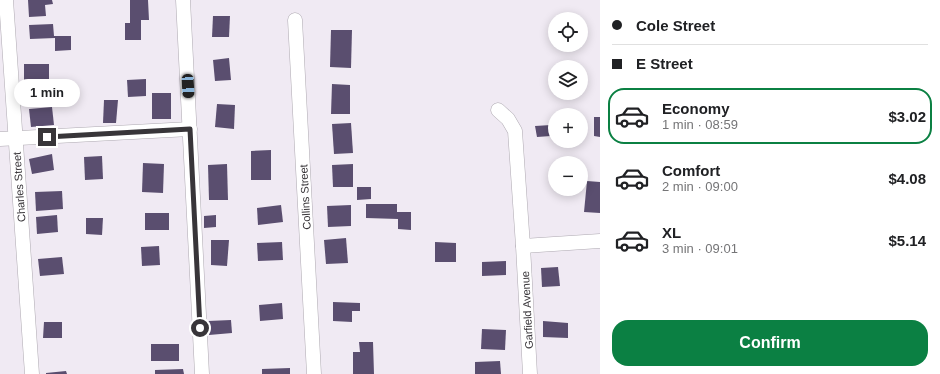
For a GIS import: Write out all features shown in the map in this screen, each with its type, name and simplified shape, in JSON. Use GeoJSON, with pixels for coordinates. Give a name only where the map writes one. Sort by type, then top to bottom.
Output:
{"type":"FeatureCollection","features":[{"type":"Feature","properties":{"kind":"street","name":"Charles Street"},"geometry":{"type":"LineString","coordinates":[[6,0],[32,374]]}},
{"type":"Feature","properties":{"kind":"street"},"geometry":{"type":"LineString","coordinates":[[183,0],[202,374]]}},
{"type":"Feature","properties":{"kind":"street","name":"Collins Street"},"geometry":{"type":"LineString","coordinates":[[295,20],[314,374]]}},
{"type":"Feature","properties":{"kind":"street","name":"Garfield Avenue"},"geometry":{"type":"LineString","coordinates":[[498,110],[508,119],[515,131],[524,246],[530,374]]}},
{"type":"Feature","properties":{"kind":"street"},"geometry":{"type":"LineString","coordinates":[[0,139],[190,129]]}},
{"type":"Feature","properties":{"kind":"street"},"geometry":{"type":"LineString","coordinates":[[524,246],[600,241]]}},
{"type":"Feature","properties":{"kind":"building"},"geometry":{"type":"Polygon","coordinates":[[[28,0],[52,0],[53,4],[45,5],[46,16],[29,17],[28,0]]]}},
{"type":"Feature","properties":{"kind":"building"},"geometry":{"type":"Polygon","coordinates":[[[130,0],[148,0],[149,20],[141,20],[141,40],[125,40],[125,23],[130,23],[130,0]]]}},
{"type":"Feature","properties":{"kind":"building"},"geometry":{"type":"Polygon","coordinates":[[[213,16],[230,16],[229,37],[212,37],[213,16]]]}},
{"type":"Feature","properties":{"kind":"building"},"geometry":{"type":"Polygon","coordinates":[[[53,24],[54,36],[71,36],[71,50],[55,51],[55,38],[30,39],[29,25],[53,24]]]}},
{"type":"Feature","properties":{"kind":"building"},"geometry":{"type":"Polygon","coordinates":[[[331,30],[352,30],[351,68],[330,67],[331,30]]]}},
{"type":"Feature","properties":{"kind":"building"},"geometry":{"type":"Polygon","coordinates":[[[229,58],[231,80],[215,81],[213,60],[229,58]]]}},
{"type":"Feature","properties":{"kind":"building"},"geometry":{"type":"Polygon","coordinates":[[[24,64],[49,64],[49,87],[24,87],[24,64]]]}},
{"type":"Feature","properties":{"kind":"building"},"geometry":{"type":"Polygon","coordinates":[[[146,79],[146,96],[128,97],[127,80],[146,79]]]}},
{"type":"Feature","properties":{"kind":"building"},"geometry":{"type":"Polygon","coordinates":[[[332,84],[350,85],[350,114],[331,114],[332,84]]]}},
{"type":"Feature","properties":{"kind":"building"},"geometry":{"type":"Polygon","coordinates":[[[152,93],[171,93],[171,119],[152,119],[152,93]]]}},
{"type":"Feature","properties":{"kind":"building"},"geometry":{"type":"Polygon","coordinates":[[[104,100],[118,100],[116,123],[103,123],[104,100]]]}},
{"type":"Feature","properties":{"kind":"building"},"geometry":{"type":"Polygon","coordinates":[[[217,104],[235,105],[234,129],[215,127],[217,104]]]}},
{"type":"Feature","properties":{"kind":"building"},"geometry":{"type":"Polygon","coordinates":[[[52,107],[54,125],[31,127],[29,109],[52,107]]]}},
{"type":"Feature","properties":{"kind":"building"},"geometry":{"type":"Polygon","coordinates":[[[594,117],[600,117],[600,137],[594,136],[594,117]]]}},
{"type":"Feature","properties":{"kind":"building"},"geometry":{"type":"Polygon","coordinates":[[[351,123],[353,153],[334,154],[332,124],[351,123]]]}},
{"type":"Feature","properties":{"kind":"building"},"geometry":{"type":"Polygon","coordinates":[[[548,125],[548,136],[537,137],[535,126],[548,125]]]}},
{"type":"Feature","properties":{"kind":"building"},"geometry":{"type":"Polygon","coordinates":[[[271,150],[271,180],[251,180],[251,151],[271,150]]]}},
{"type":"Feature","properties":{"kind":"building"},"geometry":{"type":"Polygon","coordinates":[[[52,154],[54,170],[32,174],[29,159],[52,154]]]}},
{"type":"Feature","properties":{"kind":"building"},"geometry":{"type":"Polygon","coordinates":[[[102,156],[103,179],[85,180],[84,157],[102,156]]]}},
{"type":"Feature","properties":{"kind":"building"},"geometry":{"type":"Polygon","coordinates":[[[143,163],[164,164],[163,193],[142,192],[143,163]]]}},
{"type":"Feature","properties":{"kind":"building"},"geometry":{"type":"Polygon","coordinates":[[[227,164],[228,200],[209,200],[208,165],[227,164]]]}},
{"type":"Feature","properties":{"kind":"building"},"geometry":{"type":"Polygon","coordinates":[[[353,164],[353,187],[333,187],[332,165],[353,164]]]}},
{"type":"Feature","properties":{"kind":"building"},"geometry":{"type":"Polygon","coordinates":[[[588,181],[600,182],[600,213],[584,212],[586,196],[588,196],[588,181]]]}},
{"type":"Feature","properties":{"kind":"building"},"geometry":{"type":"Polygon","coordinates":[[[357,187],[371,187],[371,199],[357,200],[357,187]]]}},
{"type":"Feature","properties":{"kind":"building"},"geometry":{"type":"Polygon","coordinates":[[[62,191],[63,209],[36,211],[35,192],[62,191]]]}},
{"type":"Feature","properties":{"kind":"building"},"geometry":{"type":"Polygon","coordinates":[[[366,204],[397,204],[397,212],[411,212],[411,230],[398,229],[398,219],[366,218],[366,204]]]}},
{"type":"Feature","properties":{"kind":"building"},"geometry":{"type":"Polygon","coordinates":[[[281,205],[283,222],[258,225],[257,208],[281,205]]]}},
{"type":"Feature","properties":{"kind":"building"},"geometry":{"type":"Polygon","coordinates":[[[351,205],[351,226],[328,227],[327,206],[351,205]]]}},
{"type":"Feature","properties":{"kind":"building"},"geometry":{"type":"Polygon","coordinates":[[[145,213],[169,213],[169,230],[145,230],[145,213]]]}},
{"type":"Feature","properties":{"kind":"building"},"geometry":{"type":"Polygon","coordinates":[[[57,215],[58,232],[37,234],[36,217],[57,215]]]}},
{"type":"Feature","properties":{"kind":"building"},"geometry":{"type":"Polygon","coordinates":[[[216,215],[216,227],[204,228],[204,216],[216,215]]]}},
{"type":"Feature","properties":{"kind":"building"},"geometry":{"type":"Polygon","coordinates":[[[86,218],[103,218],[102,235],[86,234],[86,218]]]}},
{"type":"Feature","properties":{"kind":"building"},"geometry":{"type":"Polygon","coordinates":[[[346,238],[348,263],[326,264],[324,240],[346,238]]]}},
{"type":"Feature","properties":{"kind":"building"},"geometry":{"type":"Polygon","coordinates":[[[211,240],[229,240],[227,266],[211,265],[211,240]]]}},
{"type":"Feature","properties":{"kind":"building"},"geometry":{"type":"Polygon","coordinates":[[[282,242],[283,260],[258,261],[257,243],[282,242]]]}},
{"type":"Feature","properties":{"kind":"building"},"geometry":{"type":"Polygon","coordinates":[[[435,242],[456,243],[456,262],[435,262],[435,242]]]}},
{"type":"Feature","properties":{"kind":"building"},"geometry":{"type":"Polygon","coordinates":[[[159,246],[160,265],[142,266],[141,247],[159,246]]]}},
{"type":"Feature","properties":{"kind":"building"},"geometry":{"type":"Polygon","coordinates":[[[62,257],[64,274],[40,276],[38,259],[62,257]]]}},
{"type":"Feature","properties":{"kind":"building"},"geometry":{"type":"Polygon","coordinates":[[[506,261],[506,275],[482,276],[482,262],[506,261]]]}},
{"type":"Feature","properties":{"kind":"building"},"geometry":{"type":"Polygon","coordinates":[[[558,267],[560,286],[542,287],[541,268],[558,267]]]}},
{"type":"Feature","properties":{"kind":"building"},"geometry":{"type":"Polygon","coordinates":[[[333,302],[360,303],[360,311],[352,311],[352,322],[333,321],[333,302]]]}},
{"type":"Feature","properties":{"kind":"building"},"geometry":{"type":"Polygon","coordinates":[[[282,303],[283,319],[260,321],[259,305],[282,303]]]}},
{"type":"Feature","properties":{"kind":"building"},"geometry":{"type":"Polygon","coordinates":[[[231,320],[232,333],[209,335],[208,321],[231,320]]]}},
{"type":"Feature","properties":{"kind":"building"},"geometry":{"type":"Polygon","coordinates":[[[543,321],[568,323],[568,338],[543,337],[543,321]]]}},
{"type":"Feature","properties":{"kind":"building"},"geometry":{"type":"Polygon","coordinates":[[[44,322],[62,322],[62,338],[43,338],[44,322]]]}},
{"type":"Feature","properties":{"kind":"building"},"geometry":{"type":"Polygon","coordinates":[[[482,329],[506,330],[505,350],[481,349],[482,329]]]}},
{"type":"Feature","properties":{"kind":"building"},"geometry":{"type":"Polygon","coordinates":[[[359,342],[373,342],[374,374],[353,374],[353,352],[360,352],[359,342]]]}},
{"type":"Feature","properties":{"kind":"building"},"geometry":{"type":"Polygon","coordinates":[[[151,344],[179,344],[179,361],[151,361],[151,344]]]}},
{"type":"Feature","properties":{"kind":"building"},"geometry":{"type":"Polygon","coordinates":[[[500,361],[501,374],[475,374],[475,362],[500,361]]]}},
{"type":"Feature","properties":{"kind":"building"},"geometry":{"type":"Polygon","coordinates":[[[290,368],[290,374],[262,374],[262,369],[290,368]]]}},
{"type":"Feature","properties":{"kind":"building"},"geometry":{"type":"Polygon","coordinates":[[[183,369],[184,374],[155,374],[155,370],[183,369]]]}},
{"type":"Feature","properties":{"kind":"building"},"geometry":{"type":"Polygon","coordinates":[[[66,371],[67,374],[46,374],[46,373],[66,371]]]}},
{"type":"Feature","properties":{"kind":"route"},"geometry":{"type":"LineString","coordinates":[[47,137],[190,129],[200,328]]}}]}
